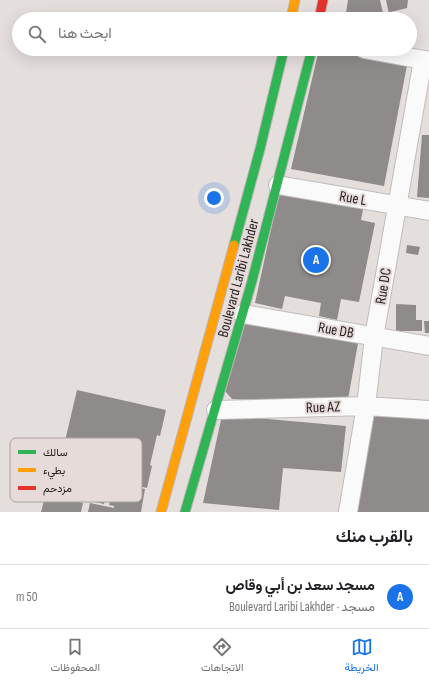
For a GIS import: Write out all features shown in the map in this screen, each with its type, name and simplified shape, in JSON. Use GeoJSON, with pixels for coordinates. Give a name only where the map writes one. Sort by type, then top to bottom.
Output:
{"type":"FeatureCollection","features":[{"type":"Feature","properties":{"kind":"main road"},"geometry":{"type":"LineString","coordinates":[[292,12],[295,0]]}},
{"type":"Feature","properties":{"kind":"main road"},"geometry":{"type":"LineString","coordinates":[[320,12],[323,0]]}},
{"type":"Feature","properties":{"kind":"main road","name":"Boulevard Laribi Lakhder"},"geometry":{"type":"LineString","coordinates":[[161,512],[260,149],[282,56]]}},
{"type":"Feature","properties":{"kind":"main road","name":"Boulevard Laribi Lakhder"},"geometry":{"type":"LineString","coordinates":[[186,512],[243,314],[310,56]]}},
{"type":"Feature","properties":{"kind":"street"},"geometry":{"type":"LineString","coordinates":[[400,56],[426,61]]}},
{"type":"Feature","properties":{"kind":"street","name":"Rue DC"},"geometry":{"type":"LineString","coordinates":[[348,512],[366,406],[374,337],[396,206],[426,61]]}},
{"type":"Feature","properties":{"kind":"street","name":"Rue L"},"geometry":{"type":"LineString","coordinates":[[278,184],[429,211]]}},
{"type":"Feature","properties":{"kind":"street","name":"Rue DB"},"geometry":{"type":"LineString","coordinates":[[243,314],[429,346]]}},
{"type":"Feature","properties":{"kind":"street","name":"Rue AZ"},"geometry":{"type":"LineString","coordinates":[[216,410],[366,406],[429,410]]}},
{"type":"Feature","properties":{"kind":"building"},"geometry":{"type":"Polygon","coordinates":[[[348,0],[380,0],[383,12],[346,12],[348,0]]]}},
{"type":"Feature","properties":{"kind":"building"},"geometry":{"type":"Polygon","coordinates":[[[386,0],[408,0],[407,8],[389,12],[386,0]]]}},
{"type":"Feature","properties":{"kind":"building"},"geometry":{"type":"Polygon","coordinates":[[[317,56],[376,56],[408,60],[384,186],[291,169],[317,56]]]}},
{"type":"Feature","properties":{"kind":"building"},"geometry":{"type":"Polygon","coordinates":[[[422,135],[429,135],[429,198],[417,197],[422,135]]]}},
{"type":"Feature","properties":{"kind":"building"},"geometry":{"type":"Polygon","coordinates":[[[280,188],[364,204],[361,220],[375,223],[359,302],[341,299],[337,320],[319,316],[321,303],[285,296],[282,309],[255,303],[280,188]]]}},
{"type":"Feature","properties":{"kind":"building"},"geometry":{"type":"Polygon","coordinates":[[[407,245],[420,247],[418,255],[406,253],[407,245]]]}},
{"type":"Feature","properties":{"kind":"building"},"geometry":{"type":"Polygon","coordinates":[[[396,304],[416,305],[416,320],[422,320],[422,331],[396,331],[396,304]]]}},
{"type":"Feature","properties":{"kind":"building"},"geometry":{"type":"Polygon","coordinates":[[[248,313],[360,332],[347,405],[232,399],[225,391],[248,313]]]}},
{"type":"Feature","properties":{"kind":"building"},"geometry":{"type":"Polygon","coordinates":[[[424,321],[429,321],[429,333],[425,333],[424,321]]]}},
{"type":"Feature","properties":{"kind":"building"},"geometry":{"type":"Polygon","coordinates":[[[77,390],[166,410],[160,436],[157,435],[150,465],[152,466],[147,488],[142,487],[142,438],[66,438],[77,390]]]}},
{"type":"Feature","properties":{"kind":"building"},"geometry":{"type":"Polygon","coordinates":[[[222,415],[346,426],[341,472],[283,468],[279,510],[203,503],[222,415]]]}},
{"type":"Feature","properties":{"kind":"building"},"geometry":{"type":"Polygon","coordinates":[[[367,415],[429,417],[429,512],[352,512],[367,415]]]}},
{"type":"Feature","properties":{"kind":"building"},"geometry":{"type":"Polygon","coordinates":[[[142,488],[145,489],[141,512],[88,512],[90,503],[114,508],[114,506],[109,505],[110,502],[142,502],[142,488]]]}},
{"type":"Feature","properties":{"kind":"building"},"geometry":{"type":"Polygon","coordinates":[[[44,502],[83,503],[81,512],[41,512],[44,502]]]}},
{"type":"Feature","properties":{"kind":"traffic: fast"},"geometry":{"type":"LineString","coordinates":[[234,245],[260,149],[282,56]]}},
{"type":"Feature","properties":{"kind":"traffic: fast"},"geometry":{"type":"LineString","coordinates":[[185,512],[252,281],[310,56]]}},
{"type":"Feature","properties":{"kind":"traffic: slow"},"geometry":{"type":"LineString","coordinates":[[292,12],[295,0]]}},
{"type":"Feature","properties":{"kind":"traffic: slow"},"geometry":{"type":"LineString","coordinates":[[161,512],[234,245]]}},
{"type":"Feature","properties":{"kind":"traffic: jam"},"geometry":{"type":"LineString","coordinates":[[320,12],[323,0]]}},
{"type":"Feature","properties":{"kind":"place","name":"مسجد سعد بن أبي وقاص"},"geometry":{"type":"Point","coordinates":[316,260]}}]}
